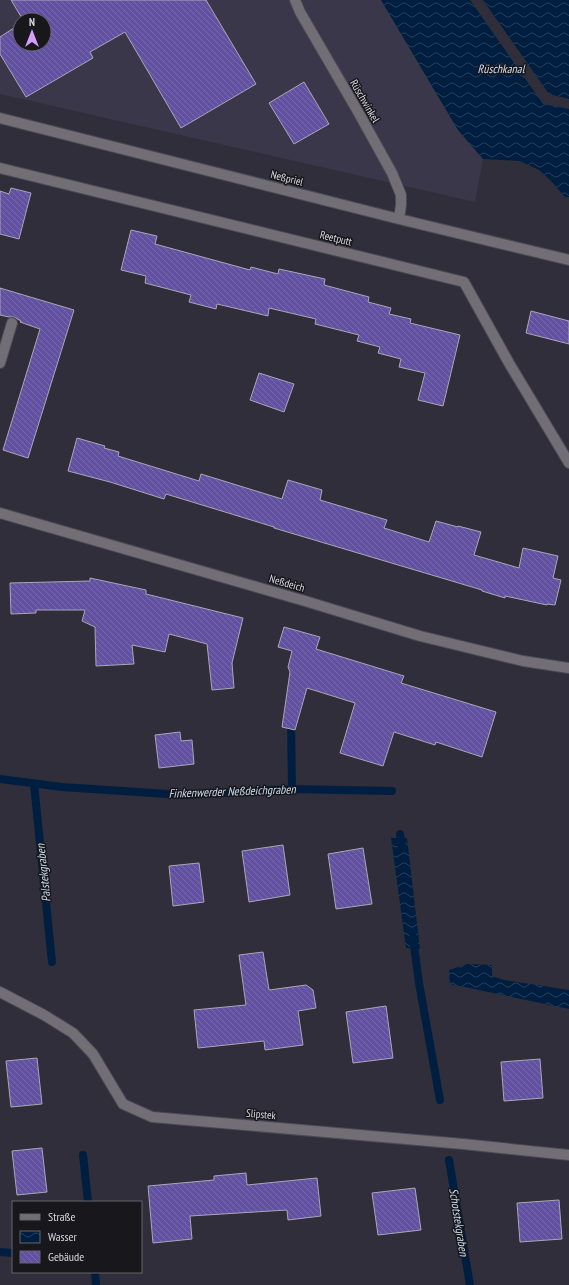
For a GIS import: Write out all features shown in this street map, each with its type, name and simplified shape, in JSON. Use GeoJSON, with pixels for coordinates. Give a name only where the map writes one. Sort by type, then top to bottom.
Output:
{"type":"FeatureCollection","features":[{"type":"Feature","properties":{"kind":"street","name":"Rüschwinkel"},"geometry":{"type":"LineString","coordinates":[[294,0],[392,174],[401,195],[399,219]]}},
{"type":"Feature","properties":{"kind":"street","name":"Neßpriel"},"geometry":{"type":"LineString","coordinates":[[0,118],[399,219],[569,260]]}},
{"type":"Feature","properties":{"kind":"street","name":"Reetputt"},"geometry":{"type":"LineString","coordinates":[[0,168],[464,282],[569,463]]}},
{"type":"Feature","properties":{"kind":"street"},"geometry":{"type":"LineString","coordinates":[[0,363],[12,323]]}},
{"type":"Feature","properties":{"kind":"street","name":"Neßdeich"},"geometry":{"type":"LineString","coordinates":[[0,513],[305,601],[420,636],[523,661],[569,668]]}},
{"type":"Feature","properties":{"kind":"street","name":"Slipstek"},"geometry":{"type":"LineString","coordinates":[[0,992],[44,1015],[73,1033],[93,1054],[123,1104],[152,1117],[448,1142],[569,1155]]}},
{"type":"Feature","properties":{"kind":"shaded area"},"geometry":{"type":"Polygon","coordinates":[[[0,0],[381,0],[458,130],[483,159],[475,202],[0,94],[0,0]]]}},
{"type":"Feature","properties":{"kind":"water","name":"Rüschkanal"},"geometry":{"type":"Polygon","coordinates":[[[381,0],[569,0],[569,197],[565,197],[539,170],[520,161],[483,159],[458,130],[381,0]]]}},
{"type":"Feature","properties":{"kind":"water"},"geometry":{"type":"Polygon","coordinates":[[[391,838],[407,838],[420,949],[406,948],[391,838]]]}},
{"type":"Feature","properties":{"kind":"water"},"geometry":{"type":"Polygon","coordinates":[[[467,964],[492,965],[492,976],[504,980],[569,990],[569,1009],[450,984],[449,970],[467,964]]]}},
{"type":"Feature","properties":{"kind":"pier"},"geometry":{"type":"Polygon","coordinates":[[[470,0],[483,0],[549,94],[569,99],[569,109],[543,104],[470,0]]]}},
{"type":"Feature","properties":{"kind":"building"},"geometry":{"type":"Polygon","coordinates":[[[11,0],[206,0],[256,84],[181,128],[125,32],[90,52],[93,58],[26,97],[0,54],[0,37],[12,29],[12,52],[52,52],[52,12],[18,12],[11,0]]]}},
{"type":"Feature","properties":{"kind":"building"},"geometry":{"type":"Polygon","coordinates":[[[304,82],[329,124],[294,144],[269,103],[304,82]]]}},
{"type":"Feature","properties":{"kind":"building"},"geometry":{"type":"Polygon","coordinates":[[[11,188],[31,193],[19,239],[0,234],[0,191],[9,194],[11,188]]]}},
{"type":"Feature","properties":{"kind":"building"},"geometry":{"type":"Polygon","coordinates":[[[131,230],[157,236],[155,244],[250,270],[251,267],[278,274],[279,269],[325,279],[324,285],[369,297],[368,302],[391,308],[389,314],[411,319],[410,323],[460,335],[443,406],[418,400],[425,373],[399,367],[401,359],[378,353],[380,347],[357,341],[359,335],[315,324],[316,319],[269,308],[268,316],[217,304],[216,309],[189,302],[191,295],[145,283],[146,276],[121,270],[131,230]]]}},
{"type":"Feature","properties":{"kind":"building"},"geometry":{"type":"Polygon","coordinates":[[[0,288],[74,310],[28,458],[3,450],[40,329],[20,322],[21,321],[14,317],[0,315],[0,288]]]}},
{"type":"Feature","properties":{"kind":"building"},"geometry":{"type":"Polygon","coordinates":[[[531,311],[569,321],[569,344],[526,333],[531,311]]]}},
{"type":"Feature","properties":{"kind":"building"},"geometry":{"type":"Polygon","coordinates":[[[259,373],[294,384],[284,412],[250,400],[259,373]]]}},
{"type":"Feature","properties":{"kind":"building"},"geometry":{"type":"Polygon","coordinates":[[[77,438],[105,446],[104,448],[119,452],[118,456],[199,481],[201,474],[282,499],[288,480],[322,490],[320,500],[387,520],[384,528],[429,542],[436,521],[481,532],[474,555],[519,568],[523,548],[558,556],[553,578],[561,580],[555,605],[547,605],[505,596],[505,598],[166,494],[164,499],[68,471],[77,438]]]}},
{"type":"Feature","properties":{"kind":"building"},"geometry":{"type":"Polygon","coordinates":[[[90,578],[146,590],[146,594],[243,618],[232,663],[234,688],[212,690],[207,644],[169,634],[165,652],[132,645],[134,664],[96,666],[95,627],[82,621],[85,610],[36,610],[36,613],[11,614],[10,583],[90,581],[90,578]]]}},
{"type":"Feature","properties":{"kind":"building"},"geometry":{"type":"Polygon","coordinates":[[[284,627],[320,637],[316,649],[404,676],[401,683],[496,712],[482,757],[436,742],[435,745],[394,732],[383,766],[340,753],[355,703],[307,688],[295,730],[282,727],[290,672],[288,667],[292,651],[278,647],[284,627]]]}},
{"type":"Feature","properties":{"kind":"building"},"geometry":{"type":"Polygon","coordinates":[[[180,732],[181,741],[192,740],[194,764],[159,768],[155,735],[180,732]]]}},
{"type":"Feature","properties":{"kind":"building"},"geometry":{"type":"Polygon","coordinates":[[[283,845],[290,895],[249,902],[242,851],[283,845]]]}},
{"type":"Feature","properties":{"kind":"building"},"geometry":{"type":"Polygon","coordinates":[[[363,848],[372,904],[336,909],[328,854],[363,848]]]}},
{"type":"Feature","properties":{"kind":"building"},"geometry":{"type":"Polygon","coordinates":[[[199,863],[204,902],[173,906],[169,866],[199,863]]]}},
{"type":"Feature","properties":{"kind":"building"},"geometry":{"type":"Polygon","coordinates":[[[263,952],[269,990],[306,985],[313,990],[316,1008],[298,1011],[303,1045],[265,1050],[264,1041],[198,1048],[194,1010],[246,1005],[239,955],[263,952]]]}},
{"type":"Feature","properties":{"kind":"building"},"geometry":{"type":"Polygon","coordinates":[[[386,1006],[393,1058],[353,1063],[346,1012],[386,1006]]]}},
{"type":"Feature","properties":{"kind":"building"},"geometry":{"type":"Polygon","coordinates":[[[37,1058],[42,1104],[11,1107],[6,1061],[37,1058]]]}},
{"type":"Feature","properties":{"kind":"building"},"geometry":{"type":"Polygon","coordinates":[[[540,1059],[543,1098],[504,1101],[501,1062],[540,1059]]]}},
{"type":"Feature","properties":{"kind":"building"},"geometry":{"type":"Polygon","coordinates":[[[42,1148],[47,1192],[17,1195],[12,1151],[42,1148]]]}},
{"type":"Feature","properties":{"kind":"building"},"geometry":{"type":"Polygon","coordinates":[[[246,1173],[247,1185],[317,1178],[321,1216],[288,1220],[287,1210],[190,1216],[192,1239],[153,1243],[148,1186],[214,1180],[214,1176],[246,1173]]]}},
{"type":"Feature","properties":{"kind":"building"},"geometry":{"type":"Polygon","coordinates":[[[415,1188],[421,1230],[378,1235],[372,1193],[415,1188]]]}},
{"type":"Feature","properties":{"kind":"building"},"geometry":{"type":"Polygon","coordinates":[[[559,1200],[562,1239],[520,1242],[517,1203],[559,1200]]]}},
{"type":"Feature","properties":{"kind":"waterway"},"geometry":{"type":"LineString","coordinates":[[291,719],[292,789]]}},
{"type":"Feature","properties":{"kind":"waterway","name":"Finkenwerder Neßdeichgraben"},"geometry":{"type":"LineString","coordinates":[[0,779],[62,787],[183,795],[292,789],[392,791]]}},
{"type":"Feature","properties":{"kind":"waterway","name":"Palstekgraben"},"geometry":{"type":"LineString","coordinates":[[34,784],[52,962]]}},
{"type":"Feature","properties":{"kind":"waterway","name":"Finkenwerder Neßdeichgraben"},"geometry":{"type":"LineString","coordinates":[[400,834],[402,849]]}},
{"type":"Feature","properties":{"kind":"waterway","name":"Schotstekgraben"},"geometry":{"type":"LineString","coordinates":[[413,938],[419,983],[440,1100]]}},
{"type":"Feature","properties":{"kind":"waterway","name":"Palstekgraben"},"geometry":{"type":"LineString","coordinates":[[83,1155],[88,1201]]}},
{"type":"Feature","properties":{"kind":"waterway","name":"Schotstekgraben"},"geometry":{"type":"LineString","coordinates":[[449,1160],[470,1285]]}},
{"type":"Feature","properties":{"kind":"waterway"},"geometry":{"type":"LineString","coordinates":[[0,1252],[12,1253]]}},
{"type":"Feature","properties":{"kind":"waterway","name":"Palstekgraben"},"geometry":{"type":"LineString","coordinates":[[95,1273],[96,1285]]}}]}
